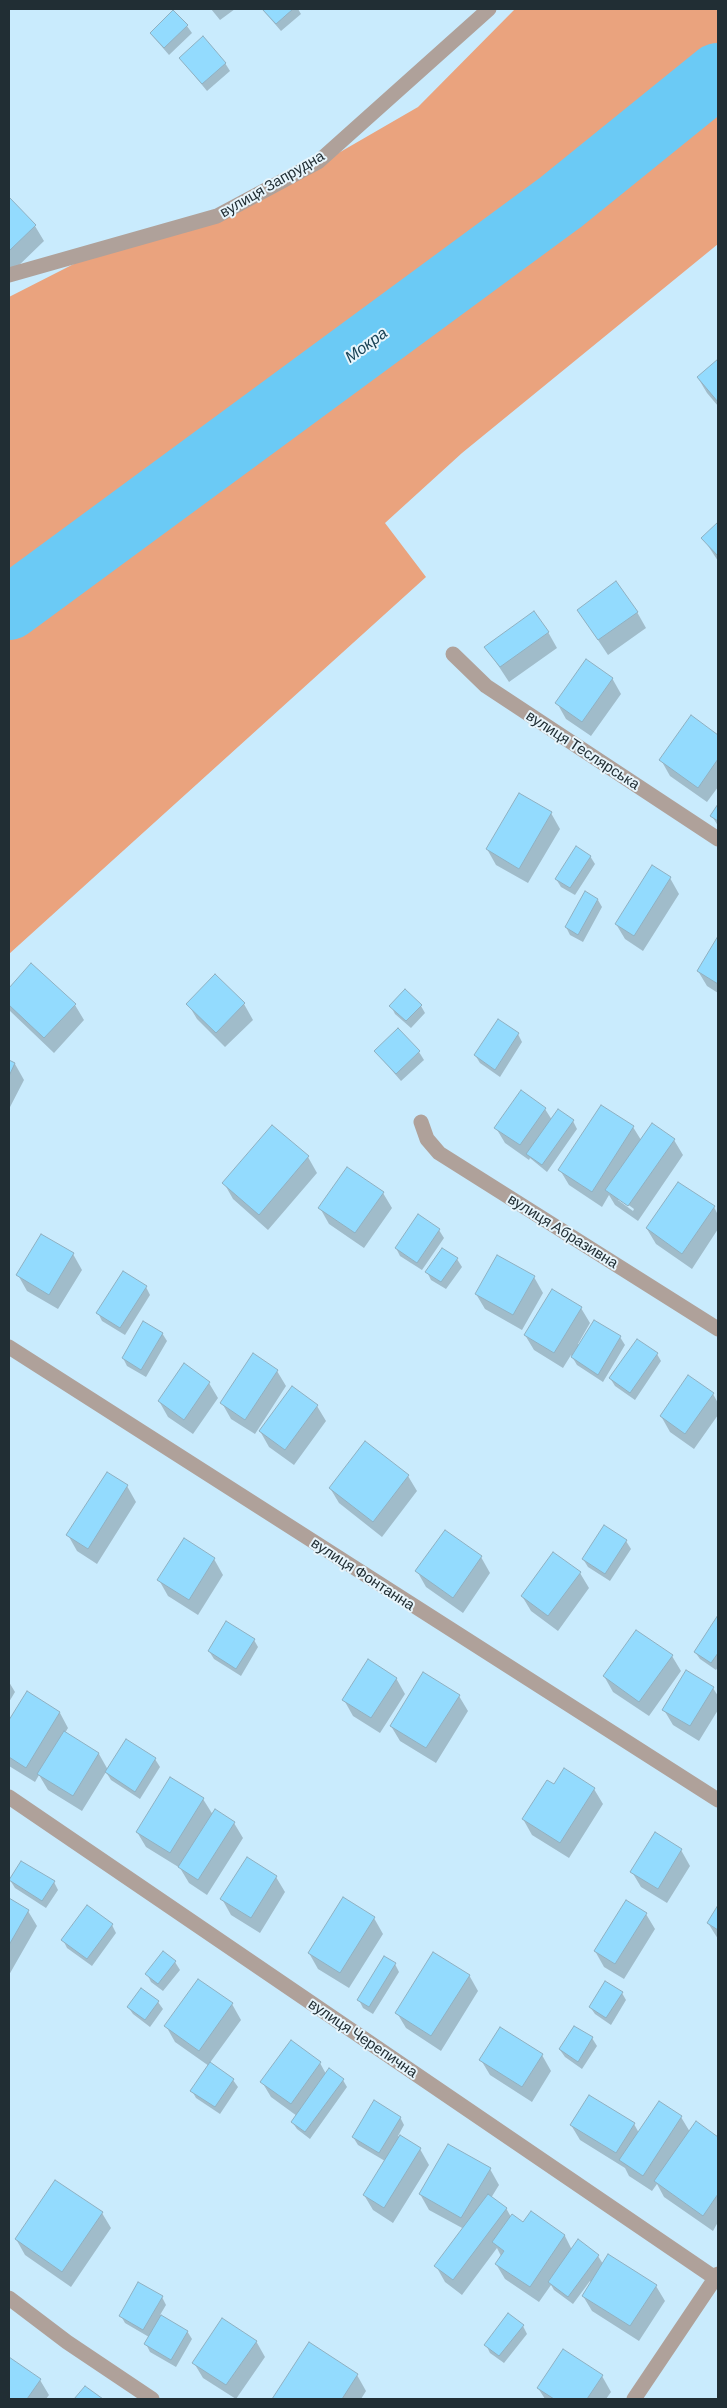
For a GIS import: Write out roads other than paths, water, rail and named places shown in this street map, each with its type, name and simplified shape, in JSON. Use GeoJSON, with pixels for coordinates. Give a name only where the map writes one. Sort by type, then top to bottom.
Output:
{"type":"FeatureCollection","features":[{"type":"Feature","properties":{"kind":"street","name":"вулиця Запрудна"},"geometry":{"type":"LineString","coordinates":[[9,275],[217,216],[318,162],[489,9]]}},
{"type":"Feature","properties":{"kind":"street","name":"вулиця Теслярська"},"geometry":{"type":"LineString","coordinates":[[453,654],[486,686],[718,839]]}},
{"type":"Feature","properties":{"kind":"street","name":"вулиця Абразивна"},"geometry":{"type":"LineString","coordinates":[[421,1122],[427,1139],[439,1154],[718,1330]]}},
{"type":"Feature","properties":{"kind":"street","name":"вулиця Фонтанна"},"geometry":{"type":"LineString","coordinates":[[9,1348],[718,1800]]}},
{"type":"Feature","properties":{"kind":"street","name":"вулиця Черепична"},"geometry":{"type":"LineString","coordinates":[[9,1797],[717,2277]]}},
{"type":"Feature","properties":{"kind":"street"},"geometry":{"type":"LineString","coordinates":[[634,2399],[717,2277]]}},
{"type":"Feature","properties":{"kind":"street"},"geometry":{"type":"LineString","coordinates":[[9,2298],[67,2342],[152,2399]]}},
{"type":"Feature","properties":{"kind":"waterway","name":"Мокра"},"geometry":{"type":"LineString","coordinates":[[9,608],[561,202],[718,75]]}}]}
